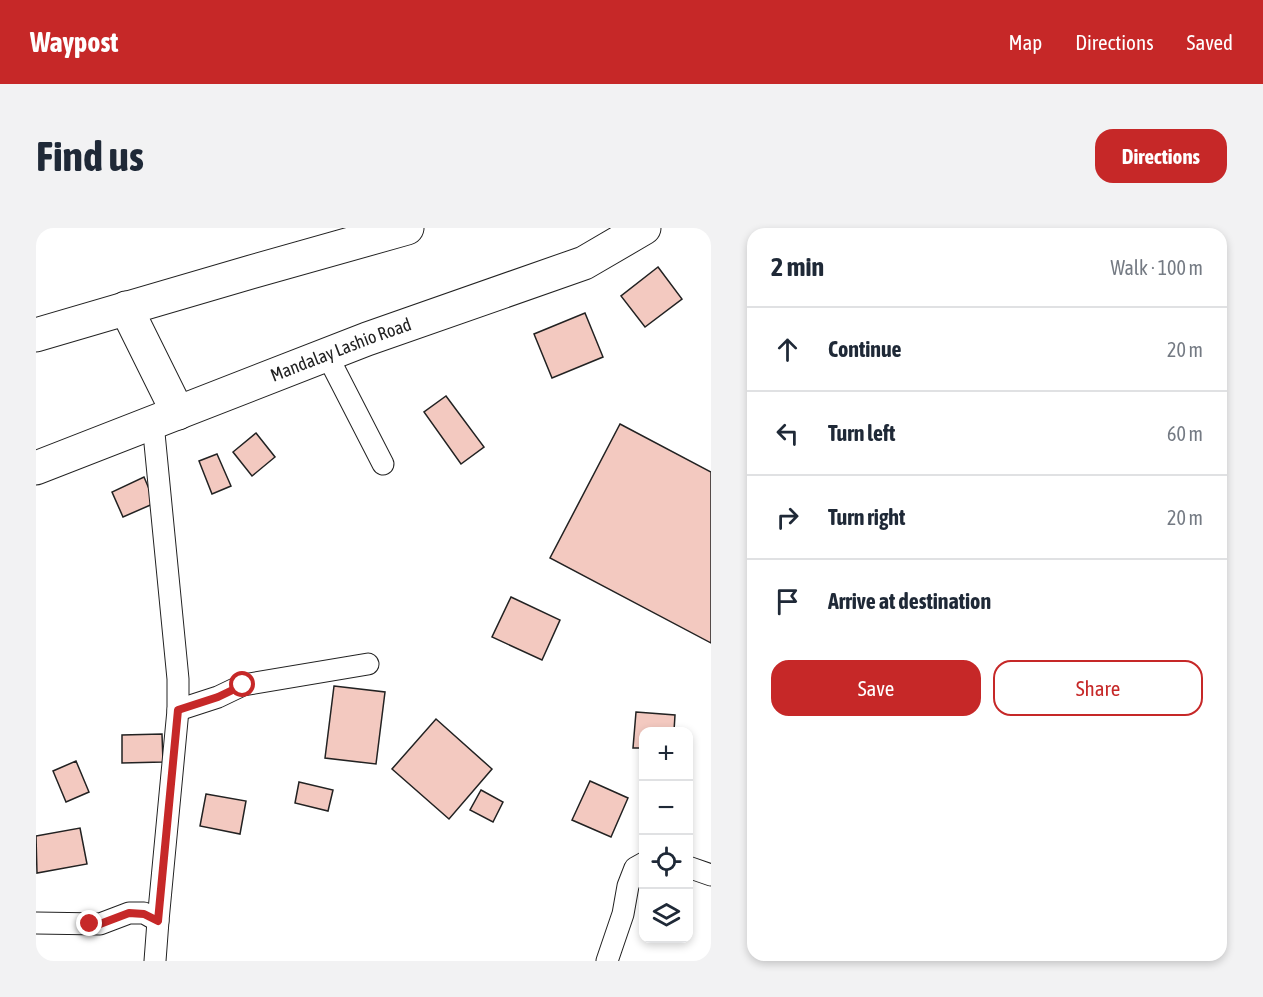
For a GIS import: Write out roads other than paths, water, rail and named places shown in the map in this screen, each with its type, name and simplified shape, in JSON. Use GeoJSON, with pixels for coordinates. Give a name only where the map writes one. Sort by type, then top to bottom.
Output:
{"type":"FeatureCollection","features":[{"type":"Feature","properties":{"kind":"highway"},"geometry":{"type":"LineString","coordinates":[[36,335],[407,228]]}},
{"type":"Feature","properties":{"kind":"highway","name":"Mandalay Lashio Road"},"geometry":{"type":"LineString","coordinates":[[36,468],[378,335],[584,263],[644,228]]}},
{"type":"Feature","properties":{"kind":"highway"},"geometry":{"type":"LineString","coordinates":[[126,308],[165,418]]}},
{"type":"Feature","properties":{"kind":"street"},"geometry":{"type":"LineString","coordinates":[[327,355],[383,464]]}},
{"type":"Feature","properties":{"kind":"street"},"geometry":{"type":"LineString","coordinates":[[155,961],[178,710],[165,418]]}},
{"type":"Feature","properties":{"kind":"street"},"geometry":{"type":"LineString","coordinates":[[178,710],[218,697],[243,685],[368,664]]}},
{"type":"Feature","properties":{"kind":"street"},"geometry":{"type":"LineString","coordinates":[[607,961],[623,914],[628,886],[635,868],[639,866]]}},
{"type":"Feature","properties":{"kind":"street"},"geometry":{"type":"LineString","coordinates":[[693,869],[711,875]]}},
{"type":"Feature","properties":{"kind":"street"},"geometry":{"type":"LineString","coordinates":[[36,923],[100,924],[129,913],[144,914],[158,921]]}}]}
